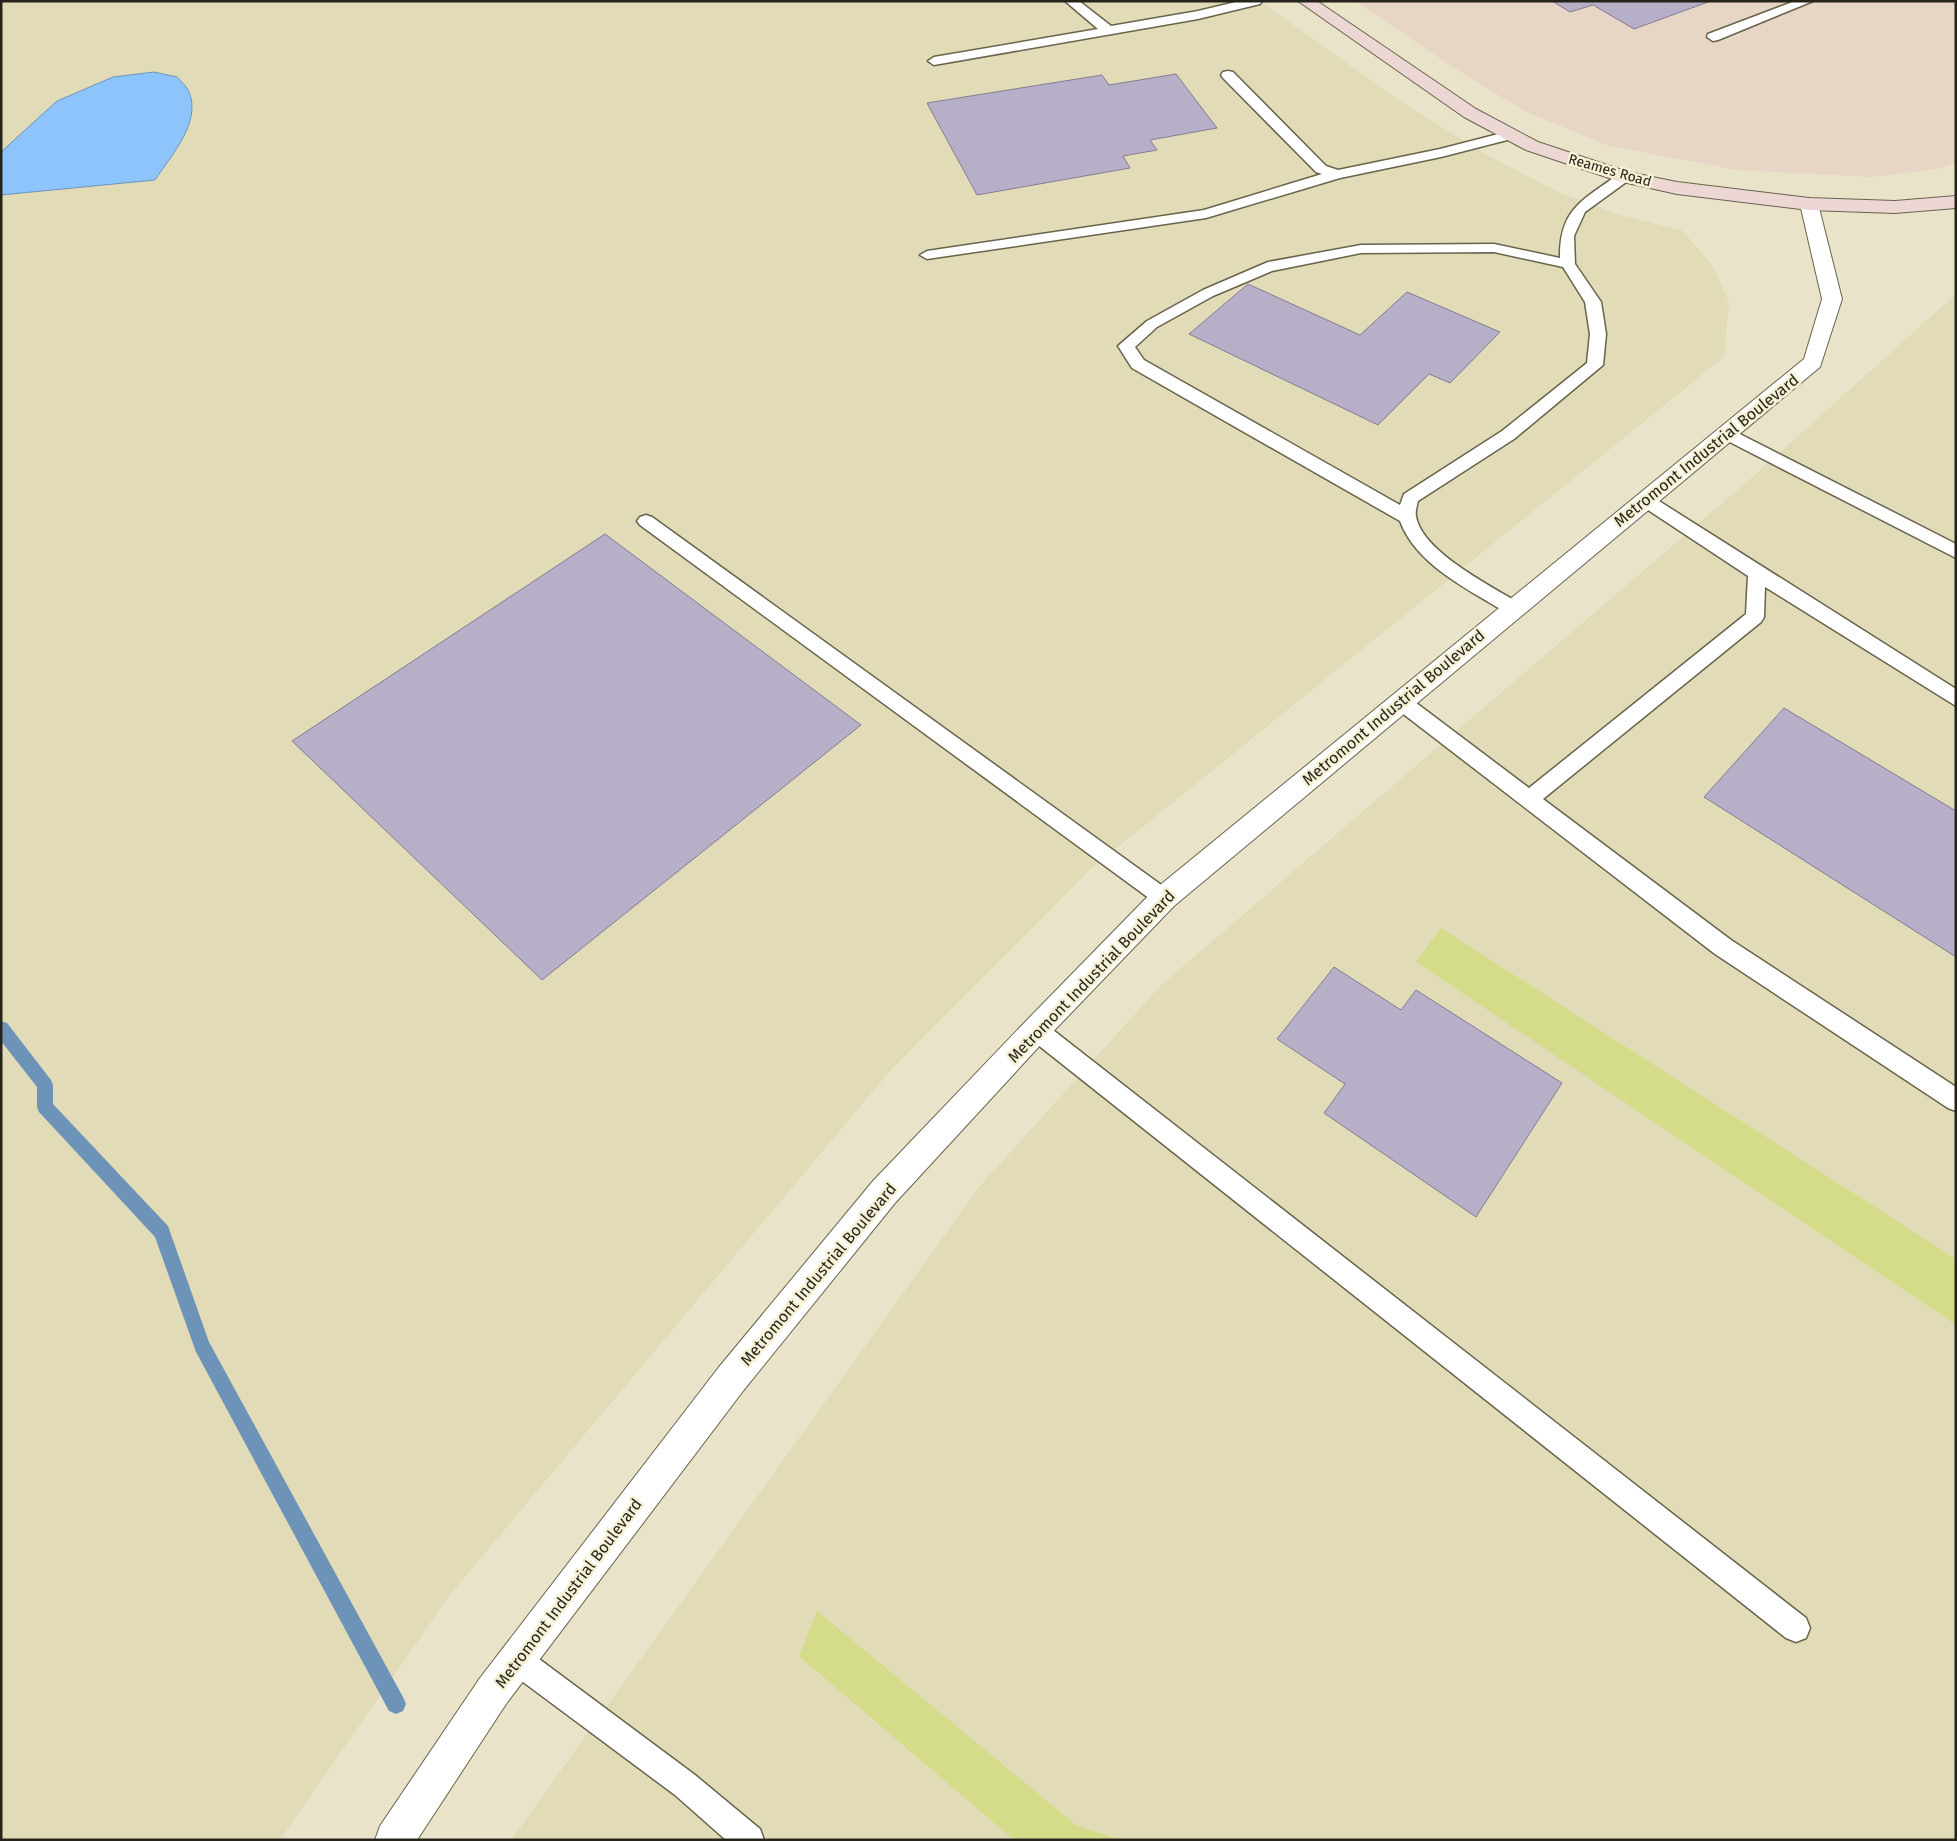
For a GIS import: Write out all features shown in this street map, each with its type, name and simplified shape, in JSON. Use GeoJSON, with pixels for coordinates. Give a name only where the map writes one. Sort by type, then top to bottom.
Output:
{"type":"FeatureCollection","features":[{"type":"Feature","properties":{"kind":"main road","name":"Reames Road"},"geometry":{"type":"LineString","coordinates":[[1313,2],[1470,113],[1532,146],[1624,177],[1677,188],[1809,204],[1895,207],[1956,202]]}},
{"type":"Feature","properties":{"kind":"street","name":"Metromont Industrial Boulevard"},"geometry":{"type":"LineString","coordinates":[[394,1840],[493,1691],[731,1379],[884,1192],[1036,1030],[1164,898],[1400,701],[1813,362],[1832,299],[1809,204]]}},
{"type":"Feature","properties":{"kind":"lane"},"geometry":{"type":"LineString","coordinates":[[1071,1],[1108,30]]}},
{"type":"Feature","properties":{"kind":"lane"},"geometry":{"type":"LineString","coordinates":[[934,61],[1198,15],[1256,1]]}},
{"type":"Feature","properties":{"kind":"lane"},"geometry":{"type":"LineString","coordinates":[[1712,37],[1806,1]]}},
{"type":"Feature","properties":{"kind":"lane"},"geometry":{"type":"LineString","coordinates":[[1228,75],[1321,169],[1337,174]]}},
{"type":"Feature","properties":{"kind":"lane"},"geometry":{"type":"LineString","coordinates":[[927,255],[1206,214],[1337,174],[1441,153],[1510,135]]}},
{"type":"Feature","properties":{"kind":"lane"},"geometry":{"type":"LineString","coordinates":[[1406,517],[1410,498],[1508,435],[1595,365],[1598,334],[1594,302],[1568,264],[1566,236],[1580,210],[1624,177]]}},
{"type":"Feature","properties":{"kind":"lane"},"geometry":{"type":"LineString","coordinates":[[1513,608],[1432,555],[1417,538],[1406,517],[1138,364],[1126,346],[1152,324],[1208,292],[1268,267],[1361,249],[1494,248],[1568,264]]}},
{"type":"Feature","properties":{"kind":"lane"},"geometry":{"type":"LineString","coordinates":[[1726,433],[1956,552]]}},
{"type":"Feature","properties":{"kind":"lane"},"geometry":{"type":"LineString","coordinates":[[1645,500],[1956,699]]}},
{"type":"Feature","properties":{"kind":"lane"},"geometry":{"type":"LineString","coordinates":[[646,521],[1164,898]]}},
{"type":"Feature","properties":{"kind":"lane"},"geometry":{"type":"LineString","coordinates":[[1529,799],[1755,617],[1757,573]]}},
{"type":"Feature","properties":{"kind":"lane"},"geometry":{"type":"LineString","coordinates":[[1400,701],[1723,947],[1956,1100]]}},
{"type":"Feature","properties":{"kind":"lane"},"geometry":{"type":"LineString","coordinates":[[1036,1030],[1796,1628]]}},
{"type":"Feature","properties":{"kind":"lane"},"geometry":{"type":"LineString","coordinates":[[517,1660],[685,1785],[749,1840]]}},
{"type":"Feature","properties":{"kind":"shaded area"},"geometry":{"type":"Polygon","coordinates":[[[1,1],[1260,1],[1403,103],[1487,155],[1562,194],[1621,215],[1683,231],[1712,265],[1729,302],[1724,357],[1092,868],[890,1071],[449,1596],[280,1840],[1,1840],[1,1]]]}},
{"type":"Feature","properties":{"kind":"shaded area"},"geometry":{"type":"Polygon","coordinates":[[[1355,1],[1956,1],[1956,163],[1938,169],[1872,177],[1737,170],[1609,146],[1524,111],[1454,68],[1355,1]]]}},
{"type":"Feature","properties":{"kind":"shaded area"},"geometry":{"type":"Polygon","coordinates":[[[1956,294],[1956,1840],[511,1840],[979,1187],[1161,985],[1757,473],[1956,294]]]}},
{"type":"Feature","properties":{"kind":"green space"},"geometry":{"type":"Polygon","coordinates":[[[1441,928],[1956,1259],[1956,1325],[1416,962],[1441,928]]]}},
{"type":"Feature","properties":{"kind":"green space"},"geometry":{"type":"Polygon","coordinates":[[[817,1611],[1076,1825],[1120,1840],[1014,1840],[799,1656],[817,1611]]]}},
{"type":"Feature","properties":{"kind":"water"},"geometry":{"type":"Polygon","coordinates":[[[154,72],[177,77],[188,90],[192,103],[188,127],[176,150],[155,180],[1,195],[1,152],[57,101],[113,77],[154,72]]]}},
{"type":"Feature","properties":{"kind":"building"},"geometry":{"type":"Polygon","coordinates":[[[1552,1],[1711,1],[1634,29],[1593,5],[1570,12],[1552,1]]]}},
{"type":"Feature","properties":{"kind":"building"},"geometry":{"type":"Polygon","coordinates":[[[1176,74],[1217,128],[1150,140],[1157,150],[1123,156],[1130,168],[977,195],[927,103],[1102,75],[1109,85],[1176,74]]]}},
{"type":"Feature","properties":{"kind":"building"},"geometry":{"type":"Polygon","coordinates":[[[1248,284],[1360,335],[1407,292],[1500,332],[1450,383],[1429,374],[1378,425],[1189,334],[1248,284]]]}},
{"type":"Feature","properties":{"kind":"building"},"geometry":{"type":"Polygon","coordinates":[[[605,534],[861,725],[542,980],[292,741],[605,534]]]}},
{"type":"Feature","properties":{"kind":"building"},"geometry":{"type":"Polygon","coordinates":[[[1784,708],[1956,811],[1956,957],[1704,797],[1784,708]]]}},
{"type":"Feature","properties":{"kind":"building"},"geometry":{"type":"Polygon","coordinates":[[[1334,967],[1401,1010],[1416,990],[1562,1083],[1476,1217],[1324,1113],[1345,1084],[1277,1039],[1334,967]]]}},
{"type":"Feature","properties":{"kind":"waterway"},"geometry":{"type":"LineString","coordinates":[[1,1028],[45,1085],[45,1107],[162,1232],[202,1346],[396,1704]]}}]}
